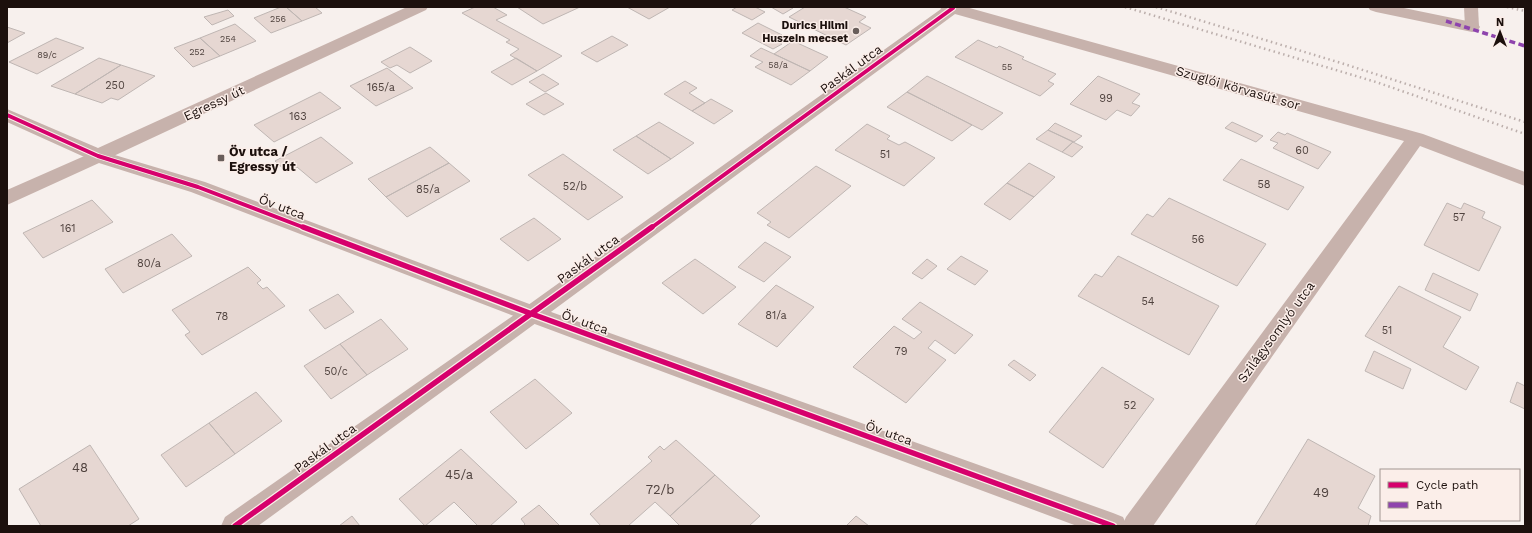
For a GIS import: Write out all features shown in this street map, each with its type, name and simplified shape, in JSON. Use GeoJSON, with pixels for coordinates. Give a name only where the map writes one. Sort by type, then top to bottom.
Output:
{"type":"FeatureCollection","features":[{"type":"Feature","properties":{"kind":"street","name":"Egressy út"},"geometry":{"type":"LineString","coordinates":[[7,198],[420,7]]}},
{"type":"Feature","properties":{"kind":"street"},"geometry":{"type":"LineString","coordinates":[[1376,7],[1472,27]]}},
{"type":"Feature","properties":{"kind":"street","name":"Szuglói körvasút sor"},"geometry":{"type":"LineString","coordinates":[[951,8],[1416,138],[1525,179]]}},
{"type":"Feature","properties":{"kind":"street","name":"Paskál utca"},"geometry":{"type":"LineString","coordinates":[[235,526],[532,314],[951,8]]}},
{"type":"Feature","properties":{"kind":"street","name":"Öv utca"},"geometry":{"type":"LineString","coordinates":[[7,115],[98,156],[198,188],[532,314],[1113,526]]}},
{"type":"Feature","properties":{"kind":"street","name":"Szilágysomlyó utca"},"geometry":{"type":"LineString","coordinates":[[1136,526],[1416,138]]}},
{"type":"Feature","properties":{"kind":"lane"},"geometry":{"type":"LineString","coordinates":[[1471,7],[1472,27]]}},
{"type":"Feature","properties":{"kind":"building"},"geometry":{"type":"Polygon","coordinates":[[[281,7],[286,7],[302,21],[271,33],[254,18],[281,7]]]}},
{"type":"Feature","properties":{"kind":"building"},"geometry":{"type":"Polygon","coordinates":[[[286,7],[315,7],[322,13],[302,21],[286,7]]]}},
{"type":"Feature","properties":{"kind":"building"},"geometry":{"type":"Polygon","coordinates":[[[475,7],[493,7],[507,15],[496,20],[562,56],[537,71],[510,55],[519,49],[506,42],[510,40],[462,13],[475,7]]]}},
{"type":"Feature","properties":{"kind":"building"},"geometry":{"type":"Polygon","coordinates":[[[517,7],[580,7],[543,24],[517,7]]]}},
{"type":"Feature","properties":{"kind":"building"},"geometry":{"type":"Polygon","coordinates":[[[627,7],[670,7],[649,19],[627,7]]]}},
{"type":"Feature","properties":{"kind":"building"},"geometry":{"type":"Polygon","coordinates":[[[737,7],[755,7],[765,12],[752,20],[732,10],[737,7]]]}},
{"type":"Feature","properties":{"kind":"building"},"geometry":{"type":"Polygon","coordinates":[[[771,7],[791,7],[793,8],[783,14],[771,7]]]}},
{"type":"Feature","properties":{"kind":"building"},"geometry":{"type":"Polygon","coordinates":[[[805,7],[844,7],[866,17],[859,22],[871,28],[846,45],[789,17],[805,7]]]}},
{"type":"Feature","properties":{"kind":"building"},"geometry":{"type":"Polygon","coordinates":[[[228,10],[234,16],[212,25],[204,17],[228,10]]]}},
{"type":"Feature","properties":{"kind":"building"},"geometry":{"type":"Polygon","coordinates":[[[758,23],[782,35],[774,40],[782,44],[773,49],[742,33],[758,23]]]}},
{"type":"Feature","properties":{"kind":"building"},"geometry":{"type":"Polygon","coordinates":[[[235,24],[256,41],[220,56],[200,38],[235,24]]]}},
{"type":"Feature","properties":{"kind":"building"},"geometry":{"type":"Polygon","coordinates":[[[7,27],[25,33],[7,43],[7,27]]]}},
{"type":"Feature","properties":{"kind":"building"},"geometry":{"type":"Polygon","coordinates":[[[612,36],[628,45],[597,62],[581,53],[612,36]]]}},
{"type":"Feature","properties":{"kind":"building"},"geometry":{"type":"Polygon","coordinates":[[[56,38],[84,48],[37,74],[9,62],[56,38]]]}},
{"type":"Feature","properties":{"kind":"building"},"geometry":{"type":"Polygon","coordinates":[[[200,38],[220,56],[193,67],[174,48],[200,38]]]}},
{"type":"Feature","properties":{"kind":"building"},"geometry":{"type":"Polygon","coordinates":[[[978,40],[997,48],[999,46],[1024,57],[1022,59],[1056,74],[1048,81],[1054,84],[1040,96],[955,57],[978,40]]]}},
{"type":"Feature","properties":{"kind":"building"},"geometry":{"type":"Polygon","coordinates":[[[793,41],[828,57],[810,71],[774,54],[793,41]]]}},
{"type":"Feature","properties":{"kind":"building"},"geometry":{"type":"Polygon","coordinates":[[[410,47],[432,61],[410,73],[397,65],[390,68],[381,62],[410,47]]]}},
{"type":"Feature","properties":{"kind":"building"},"geometry":{"type":"Polygon","coordinates":[[[761,48],[810,71],[791,85],[755,67],[763,62],[750,56],[761,48]]]}},
{"type":"Feature","properties":{"kind":"building"},"geometry":{"type":"Polygon","coordinates":[[[99,58],[121,65],[75,94],[51,86],[99,58]]]}},
{"type":"Feature","properties":{"kind":"building"},"geometry":{"type":"Polygon","coordinates":[[[516,58],[537,71],[512,85],[491,72],[516,58]]]}},
{"type":"Feature","properties":{"kind":"building"},"geometry":{"type":"Polygon","coordinates":[[[121,65],[155,76],[118,100],[111,98],[102,103],[75,94],[121,65]]]}},
{"type":"Feature","properties":{"kind":"building"},"geometry":{"type":"Polygon","coordinates":[[[387,68],[413,88],[376,106],[350,86],[387,68]]]}},
{"type":"Feature","properties":{"kind":"building"},"geometry":{"type":"Polygon","coordinates":[[[543,74],[559,84],[545,92],[529,82],[543,74]]]}},
{"type":"Feature","properties":{"kind":"building"},"geometry":{"type":"Polygon","coordinates":[[[927,76],[1003,113],[982,130],[907,92],[927,76]]]}},
{"type":"Feature","properties":{"kind":"building"},"geometry":{"type":"Polygon","coordinates":[[[1098,76],[1140,94],[1132,103],[1140,106],[1131,116],[1117,110],[1106,120],[1070,104],[1098,76]]]}},
{"type":"Feature","properties":{"kind":"building"},"geometry":{"type":"Polygon","coordinates":[[[685,81],[697,88],[689,93],[705,103],[692,111],[664,94],[685,81]]]}},
{"type":"Feature","properties":{"kind":"building"},"geometry":{"type":"Polygon","coordinates":[[[320,92],[341,108],[274,142],[254,125],[320,92]]]}},
{"type":"Feature","properties":{"kind":"building"},"geometry":{"type":"Polygon","coordinates":[[[907,92],[972,125],[952,141],[887,107],[907,92]]]}},
{"type":"Feature","properties":{"kind":"building"},"geometry":{"type":"Polygon","coordinates":[[[546,93],[564,104],[544,115],[526,104],[546,93]]]}},
{"type":"Feature","properties":{"kind":"building"},"geometry":{"type":"Polygon","coordinates":[[[711,99],[733,111],[714,124],[692,111],[711,99]]]}},
{"type":"Feature","properties":{"kind":"building"},"geometry":{"type":"Polygon","coordinates":[[[659,122],[694,143],[671,159],[636,136],[659,122]]]}},
{"type":"Feature","properties":{"kind":"building"},"geometry":{"type":"Polygon","coordinates":[[[1232,122],[1263,136],[1256,142],[1225,128],[1232,122]]]}},
{"type":"Feature","properties":{"kind":"building"},"geometry":{"type":"Polygon","coordinates":[[[1055,123],[1082,136],[1074,142],[1048,130],[1055,123]]]}},
{"type":"Feature","properties":{"kind":"building"},"geometry":{"type":"Polygon","coordinates":[[[867,124],[890,136],[887,139],[899,145],[905,142],[935,158],[904,186],[835,150],[867,124]]]}},
{"type":"Feature","properties":{"kind":"building"},"geometry":{"type":"Polygon","coordinates":[[[1048,130],[1073,142],[1062,152],[1036,139],[1048,130]]]}},
{"type":"Feature","properties":{"kind":"building"},"geometry":{"type":"Polygon","coordinates":[[[1278,132],[1285,135],[1287,133],[1331,152],[1318,169],[1273,148],[1278,143],[1270,140],[1278,132]]]}},
{"type":"Feature","properties":{"kind":"building"},"geometry":{"type":"Polygon","coordinates":[[[636,136],[671,159],[648,174],[613,150],[636,136]]]}},
{"type":"Feature","properties":{"kind":"building"},"geometry":{"type":"Polygon","coordinates":[[[321,137],[353,163],[316,183],[297,167],[287,172],[275,161],[321,137]]]}},
{"type":"Feature","properties":{"kind":"building"},"geometry":{"type":"Polygon","coordinates":[[[1073,142],[1083,147],[1072,157],[1062,152],[1073,142]]]}},
{"type":"Feature","properties":{"kind":"building"},"geometry":{"type":"Polygon","coordinates":[[[430,147],[449,163],[386,197],[368,179],[430,147]]]}},
{"type":"Feature","properties":{"kind":"building"},"geometry":{"type":"Polygon","coordinates":[[[563,154],[623,197],[588,220],[528,175],[563,154]]]}},
{"type":"Feature","properties":{"kind":"building"},"geometry":{"type":"Polygon","coordinates":[[[1241,159],[1304,187],[1288,210],[1223,180],[1241,159]]]}},
{"type":"Feature","properties":{"kind":"building"},"geometry":{"type":"Polygon","coordinates":[[[449,163],[470,181],[407,217],[386,197],[449,163]]]}},
{"type":"Feature","properties":{"kind":"building"},"geometry":{"type":"Polygon","coordinates":[[[1029,163],[1055,177],[1034,197],[1007,183],[1029,163]]]}},
{"type":"Feature","properties":{"kind":"building"},"geometry":{"type":"Polygon","coordinates":[[[816,166],[851,186],[789,238],[767,225],[771,222],[757,213],[816,166]]]}},
{"type":"Feature","properties":{"kind":"building"},"geometry":{"type":"Polygon","coordinates":[[[1007,183],[1034,197],[1010,220],[984,204],[1007,183]]]}},
{"type":"Feature","properties":{"kind":"building"},"geometry":{"type":"Polygon","coordinates":[[[1169,198],[1266,244],[1237,286],[1131,234],[1147,214],[1153,217],[1169,198]]]}},
{"type":"Feature","properties":{"kind":"building"},"geometry":{"type":"Polygon","coordinates":[[[92,200],[113,222],[43,258],[23,233],[92,200]]]}},
{"type":"Feature","properties":{"kind":"building"},"geometry":{"type":"Polygon","coordinates":[[[1447,203],[1461,209],[1464,203],[1485,212],[1482,218],[1501,227],[1479,271],[1424,245],[1447,203]]]}},
{"type":"Feature","properties":{"kind":"building"},"geometry":{"type":"Polygon","coordinates":[[[534,218],[561,239],[528,261],[500,239],[534,218]]]}},
{"type":"Feature","properties":{"kind":"building"},"geometry":{"type":"Polygon","coordinates":[[[172,234],[192,256],[123,293],[105,269],[172,234]]]}},
{"type":"Feature","properties":{"kind":"building"},"geometry":{"type":"Polygon","coordinates":[[[765,242],[791,257],[764,282],[738,267],[765,242]]]}},
{"type":"Feature","properties":{"kind":"building"},"geometry":{"type":"Polygon","coordinates":[[[961,256],[988,271],[975,285],[947,269],[961,256]]]}},
{"type":"Feature","properties":{"kind":"building"},"geometry":{"type":"Polygon","coordinates":[[[1118,256],[1219,306],[1189,355],[1078,296],[1095,274],[1102,277],[1118,256]]]}},
{"type":"Feature","properties":{"kind":"building"},"geometry":{"type":"Polygon","coordinates":[[[695,259],[736,287],[703,314],[662,283],[695,259]]]}},
{"type":"Feature","properties":{"kind":"building"},"geometry":{"type":"Polygon","coordinates":[[[927,259],[937,266],[922,279],[912,273],[927,259]]]}},
{"type":"Feature","properties":{"kind":"building"},"geometry":{"type":"Polygon","coordinates":[[[248,267],[261,280],[257,283],[263,289],[267,287],[285,306],[202,355],[185,335],[190,332],[172,310],[248,267]]]}},
{"type":"Feature","properties":{"kind":"building"},"geometry":{"type":"Polygon","coordinates":[[[1433,273],[1478,294],[1470,311],[1425,290],[1433,273]]]}},
{"type":"Feature","properties":{"kind":"building"},"geometry":{"type":"Polygon","coordinates":[[[776,285],[814,307],[777,347],[738,324],[776,285]]]}},
{"type":"Feature","properties":{"kind":"building"},"geometry":{"type":"Polygon","coordinates":[[[1399,286],[1461,317],[1443,347],[1479,367],[1466,390],[1365,336],[1399,286]]]}},
{"type":"Feature","properties":{"kind":"building"},"geometry":{"type":"Polygon","coordinates":[[[338,294],[354,312],[325,329],[309,310],[338,294]]]}},
{"type":"Feature","properties":{"kind":"building"},"geometry":{"type":"Polygon","coordinates":[[[920,302],[973,335],[955,354],[935,340],[928,348],[946,360],[906,403],[853,367],[894,326],[914,339],[922,332],[902,319],[920,302]]]}},
{"type":"Feature","properties":{"kind":"building"},"geometry":{"type":"Polygon","coordinates":[[[381,319],[408,349],[367,375],[340,344],[381,319]]]}},
{"type":"Feature","properties":{"kind":"building"},"geometry":{"type":"Polygon","coordinates":[[[340,344],[367,375],[331,399],[304,366],[340,344]]]}},
{"type":"Feature","properties":{"kind":"building"},"geometry":{"type":"Polygon","coordinates":[[[1374,351],[1411,369],[1403,389],[1365,371],[1374,351]]]}},
{"type":"Feature","properties":{"kind":"building"},"geometry":{"type":"Polygon","coordinates":[[[1014,360],[1036,375],[1030,381],[1008,365],[1014,360]]]}},
{"type":"Feature","properties":{"kind":"building"},"geometry":{"type":"Polygon","coordinates":[[[1102,367],[1154,399],[1103,468],[1049,432],[1102,367]]]}},
{"type":"Feature","properties":{"kind":"building"},"geometry":{"type":"Polygon","coordinates":[[[535,379],[572,413],[526,449],[490,412],[535,379]]]}},
{"type":"Feature","properties":{"kind":"building"},"geometry":{"type":"Polygon","coordinates":[[[1517,382],[1525,386],[1525,409],[1510,402],[1517,382]]]}},
{"type":"Feature","properties":{"kind":"building"},"geometry":{"type":"Polygon","coordinates":[[[256,392],[282,421],[235,454],[209,423],[256,392]]]}},
{"type":"Feature","properties":{"kind":"building"},"geometry":{"type":"Polygon","coordinates":[[[209,423],[235,454],[186,487],[161,455],[209,423]]]}},
{"type":"Feature","properties":{"kind":"building"},"geometry":{"type":"Polygon","coordinates":[[[1308,439],[1375,476],[1358,508],[1371,516],[1368,526],[1255,526],[1308,439]]]}},
{"type":"Feature","properties":{"kind":"building"},"geometry":{"type":"Polygon","coordinates":[[[676,440],[715,475],[670,516],[655,502],[628,526],[601,526],[590,514],[652,461],[648,457],[660,446],[664,450],[676,440]]]}},
{"type":"Feature","properties":{"kind":"building"},"geometry":{"type":"Polygon","coordinates":[[[90,445],[139,519],[128,526],[41,526],[19,489],[90,445]]]}},
{"type":"Feature","properties":{"kind":"building"},"geometry":{"type":"Polygon","coordinates":[[[461,449],[517,502],[490,526],[478,526],[454,502],[425,526],[399,499],[461,449]]]}},
{"type":"Feature","properties":{"kind":"building"},"geometry":{"type":"Polygon","coordinates":[[[715,475],[760,516],[749,526],[680,526],[670,516],[715,475]]]}},
{"type":"Feature","properties":{"kind":"building"},"geometry":{"type":"Polygon","coordinates":[[[539,505],[560,526],[523,526],[525,524],[521,519],[539,505]]]}},
{"type":"Feature","properties":{"kind":"building"},"geometry":{"type":"Polygon","coordinates":[[[352,516],[360,526],[339,526],[352,516]]]}},
{"type":"Feature","properties":{"kind":"building"},"geometry":{"type":"Polygon","coordinates":[[[856,516],[869,526],[846,526],[856,516]]]}},
{"type":"Feature","properties":{"kind":"railway"},"geometry":{"type":"LineString","coordinates":[[1125,7],[1376,82],[1525,134]]}},
{"type":"Feature","properties":{"kind":"railway"},"geometry":{"type":"LineString","coordinates":[[1156,7],[1341,63],[1525,122]]}},
{"type":"Feature","properties":{"kind":"railway"},"geometry":{"type":"LineString","coordinates":[[1507,7],[1525,11]]}},
{"type":"Feature","properties":{"kind":"marked path"},"geometry":{"type":"LineString","coordinates":[[1446,21],[1525,46]]}},
{"type":"Feature","properties":{"kind":"cycle path"},"geometry":{"type":"LineString","coordinates":[[235,526],[532,314],[953,8]]}},
{"type":"Feature","properties":{"kind":"cycle path"},"geometry":{"type":"LineString","coordinates":[[7,115],[98,156],[198,187],[532,314],[1113,526]]}},
{"type":"Feature","properties":{"kind":"place","name":"Durics Hilmi Huszein mecset"},"geometry":{"type":"Point","coordinates":[856,31]}},
{"type":"Feature","properties":{"kind":"place","name":"Öv utca / Egressy út"},"geometry":{"type":"Point","coordinates":[221,158]}}]}
